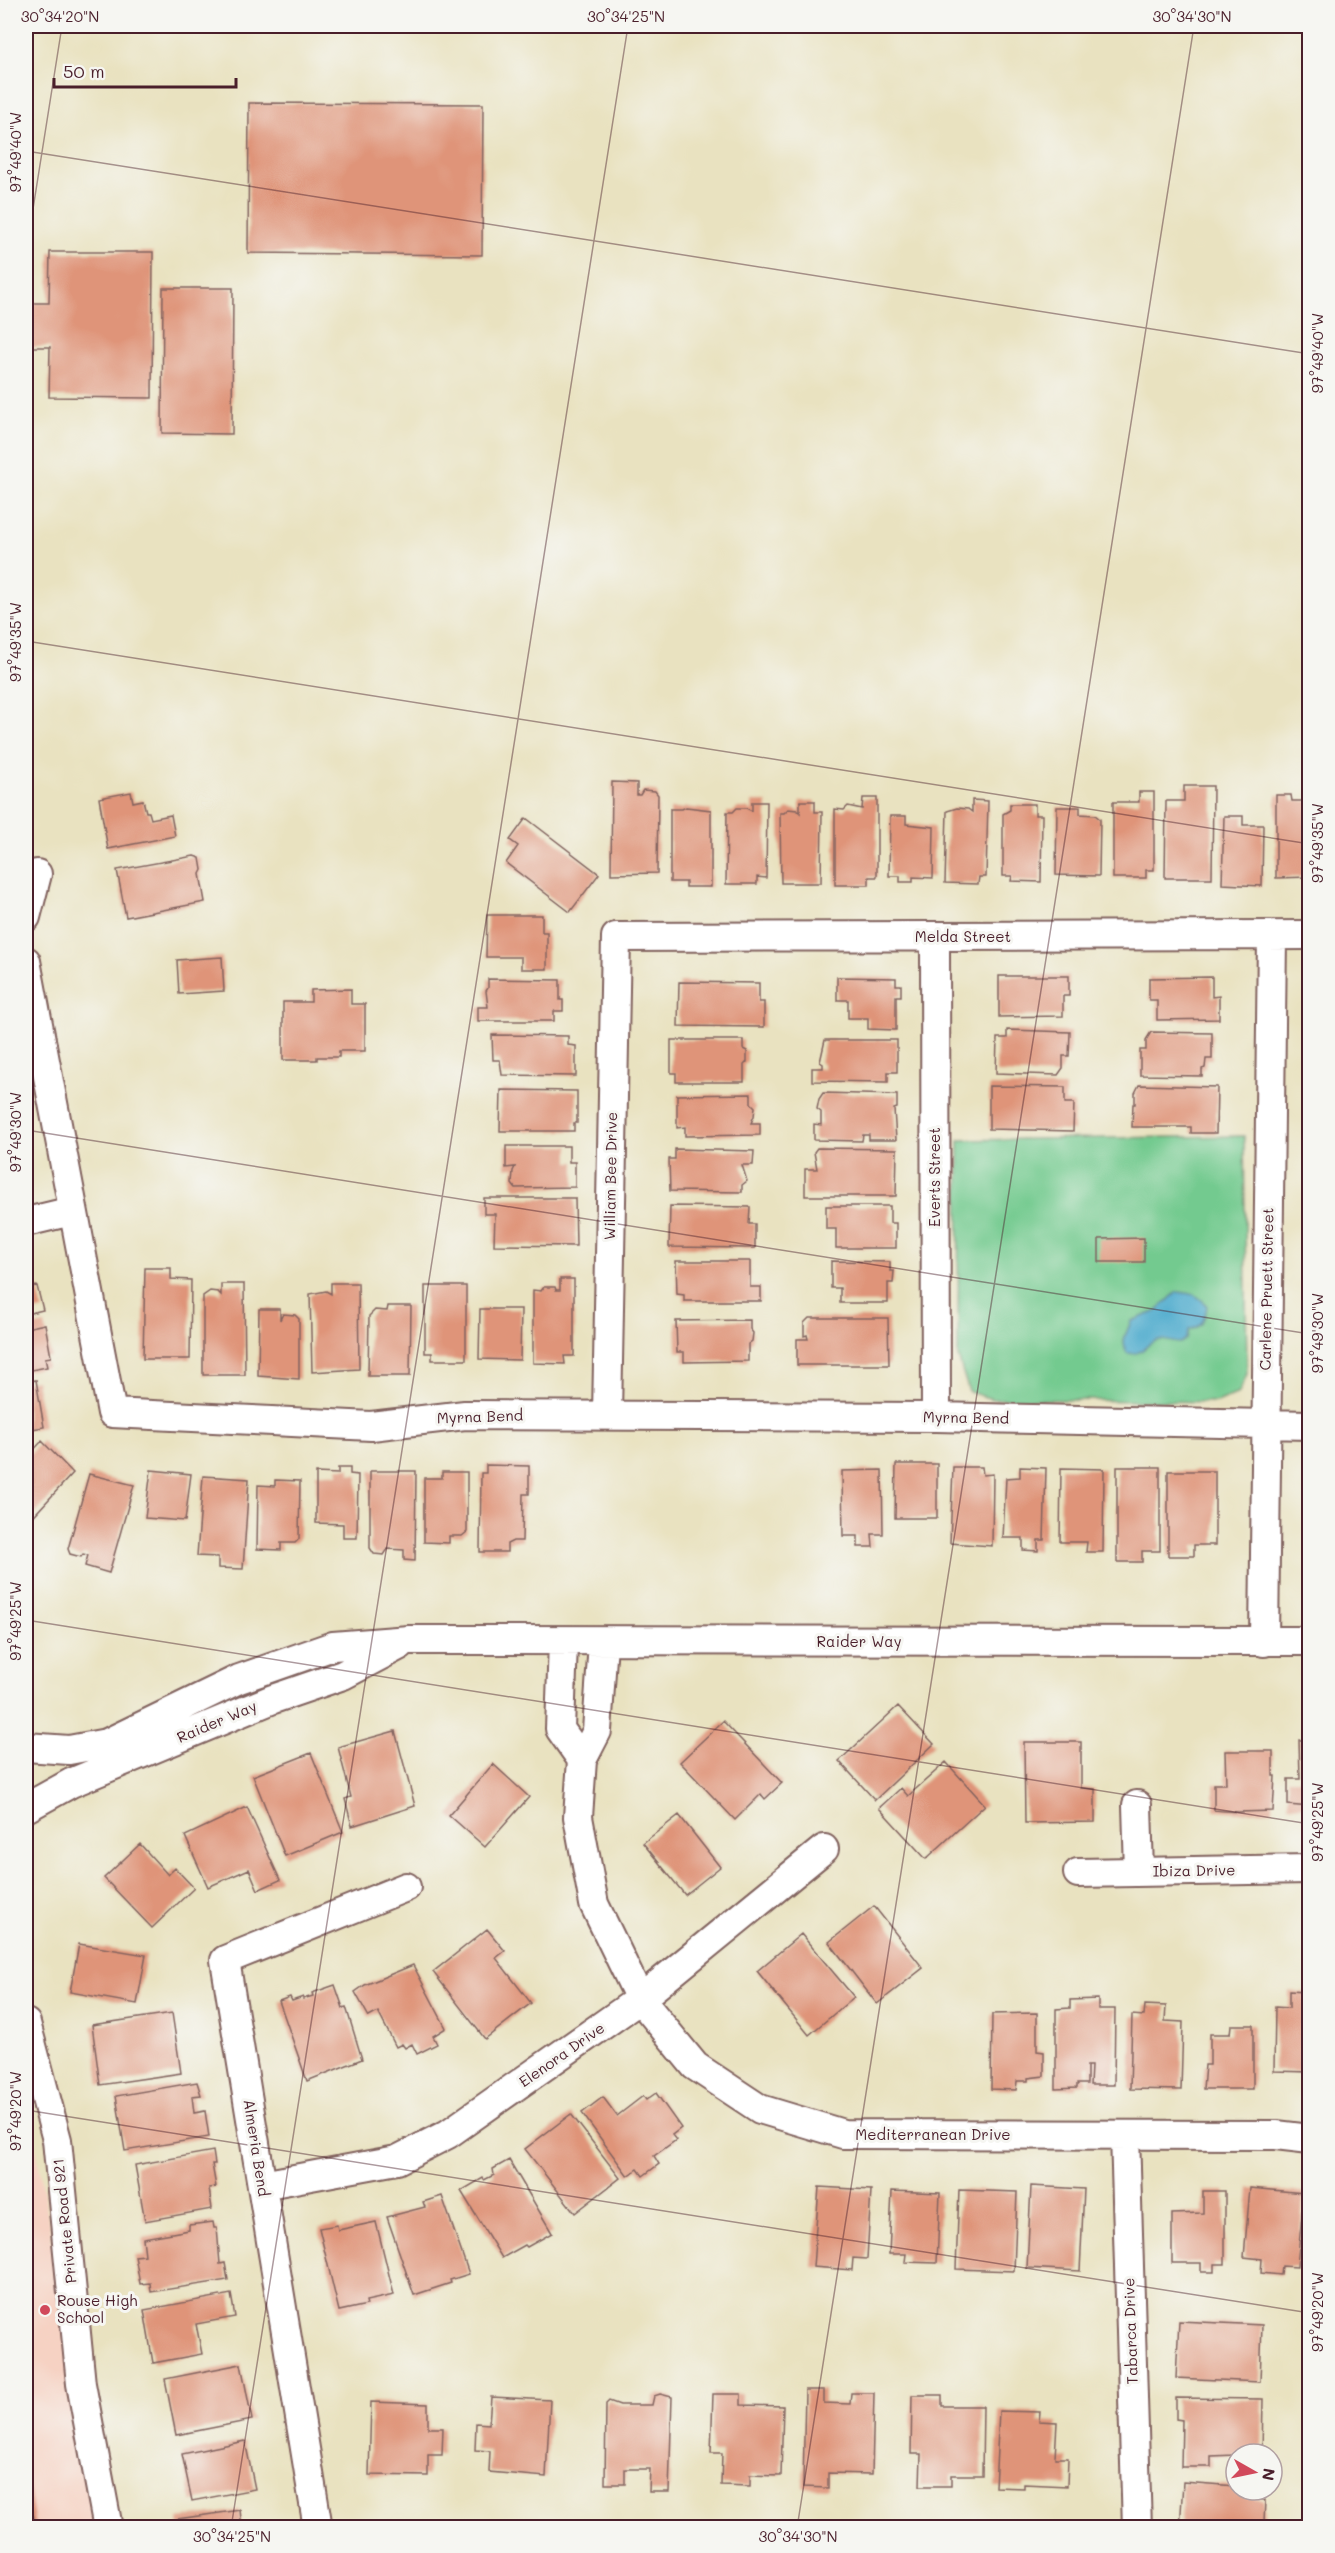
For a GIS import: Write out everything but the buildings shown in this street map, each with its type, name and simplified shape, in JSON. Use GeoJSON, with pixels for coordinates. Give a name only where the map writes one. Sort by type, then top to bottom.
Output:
{"type":"FeatureCollection","features":[{"type":"Feature","properties":{"kind":"street"},"geometry":{"type":"LineString","coordinates":[[26,917],[37,874]]}},
{"type":"Feature","properties":{"kind":"street","name":"Melda Street"},"geometry":{"type":"LineString","coordinates":[[616,937],[935,938],[1310,935]]}},
{"type":"Feature","properties":{"kind":"street","name":"Carlene Pruett Street"},"geometry":{"type":"LineString","coordinates":[[1264,1642],[1272,936]]}},
{"type":"Feature","properties":{"kind":"street","name":"William Bee Drive"},"geometry":{"type":"LineString","coordinates":[[608,1416],[616,937]]}},
{"type":"Feature","properties":{"kind":"street","name":"Everts Street"},"geometry":{"type":"LineString","coordinates":[[935,938],[936,1417]]}},
{"type":"Feature","properties":{"kind":"street","name":"Myrna Bend"},"geometry":{"type":"LineString","coordinates":[[26,961],[112,1413],[372,1426],[465,1415],[936,1417],[1310,1425]]}},
{"type":"Feature","properties":{"kind":"street"},"geometry":{"type":"LineString","coordinates":[[26,1222],[72,1211]]}},
{"type":"Feature","properties":{"kind":"street","name":"Raider Way"},"geometry":{"type":"LineString","coordinates":[[26,1747],[69,1750],[107,1743],[239,1679],[333,1646],[409,1640],[563,1642],[1310,1641]]}},
{"type":"Feature","properties":{"kind":"street","name":"Raider Way"},"geometry":{"type":"LineString","coordinates":[[26,1808],[71,1783],[273,1699],[343,1675],[409,1640]]}},
{"type":"Feature","properties":{"kind":"street"},"geometry":{"type":"LineString","coordinates":[[563,1642],[560,1729],[582,1760],[597,1731],[603,1642]]}},
{"type":"Feature","properties":{"kind":"street","name":"Mediterranean Drive"},"geometry":{"type":"LineString","coordinates":[[582,1760],[578,1817],[594,1904],[640,1999],[696,2066],[760,2109],[843,2134],[1276,2135],[1310,2139]]}},
{"type":"Feature","properties":{"kind":"street"},"geometry":{"type":"LineString","coordinates":[[1137,1805],[1139,1872]]}},
{"type":"Feature","properties":{"kind":"street","name":"Elenora Drive"},"geometry":{"type":"LineString","coordinates":[[262,2185],[397,2160],[448,2134],[640,1999],[824,1849]]}},
{"type":"Feature","properties":{"kind":"street","name":"Ibiza Drive"},"geometry":{"type":"LineString","coordinates":[[1078,1873],[1310,1869]]}},
{"type":"Feature","properties":{"kind":"street","name":"Almeria Bend"},"geometry":{"type":"LineString","coordinates":[[318,2528],[225,1960],[406,1887]]}},
{"type":"Feature","properties":{"kind":"street","name":"Private Road 921"},"geometry":{"type":"LineString","coordinates":[[26,2023],[57,2140],[81,2384],[108,2528]]}},
{"type":"Feature","properties":{"kind":"street","name":"Tabarca Drive"},"geometry":{"type":"LineString","coordinates":[[1125,2135],[1137,2528]]}},
{"type":"Feature","properties":{"kind":"shaded area","name":"Rouse High School"},"geometry":{"type":"Polygon","coordinates":[[[26,2092],[103,2527],[26,2527],[26,2092]]]}},
{"type":"Feature","properties":{"kind":"green space"},"geometry":{"type":"Polygon","coordinates":[[[1244,1136],[1247,1374],[1239,1393],[1217,1402],[992,1399],[969,1392],[958,1357],[959,1140],[1244,1136]]]}},
{"type":"Feature","properties":{"kind":"water"},"geometry":{"type":"Polygon","coordinates":[[[1177,1292],[1194,1295],[1207,1306],[1200,1325],[1189,1330],[1186,1339],[1180,1343],[1159,1340],[1150,1343],[1138,1353],[1127,1353],[1124,1340],[1131,1321],[1155,1312],[1177,1292]]]}},
{"type":"Feature","properties":{"kind":"place","name":"Rouse High School"},"geometry":{"type":"Point","coordinates":[45,2310]}}]}
